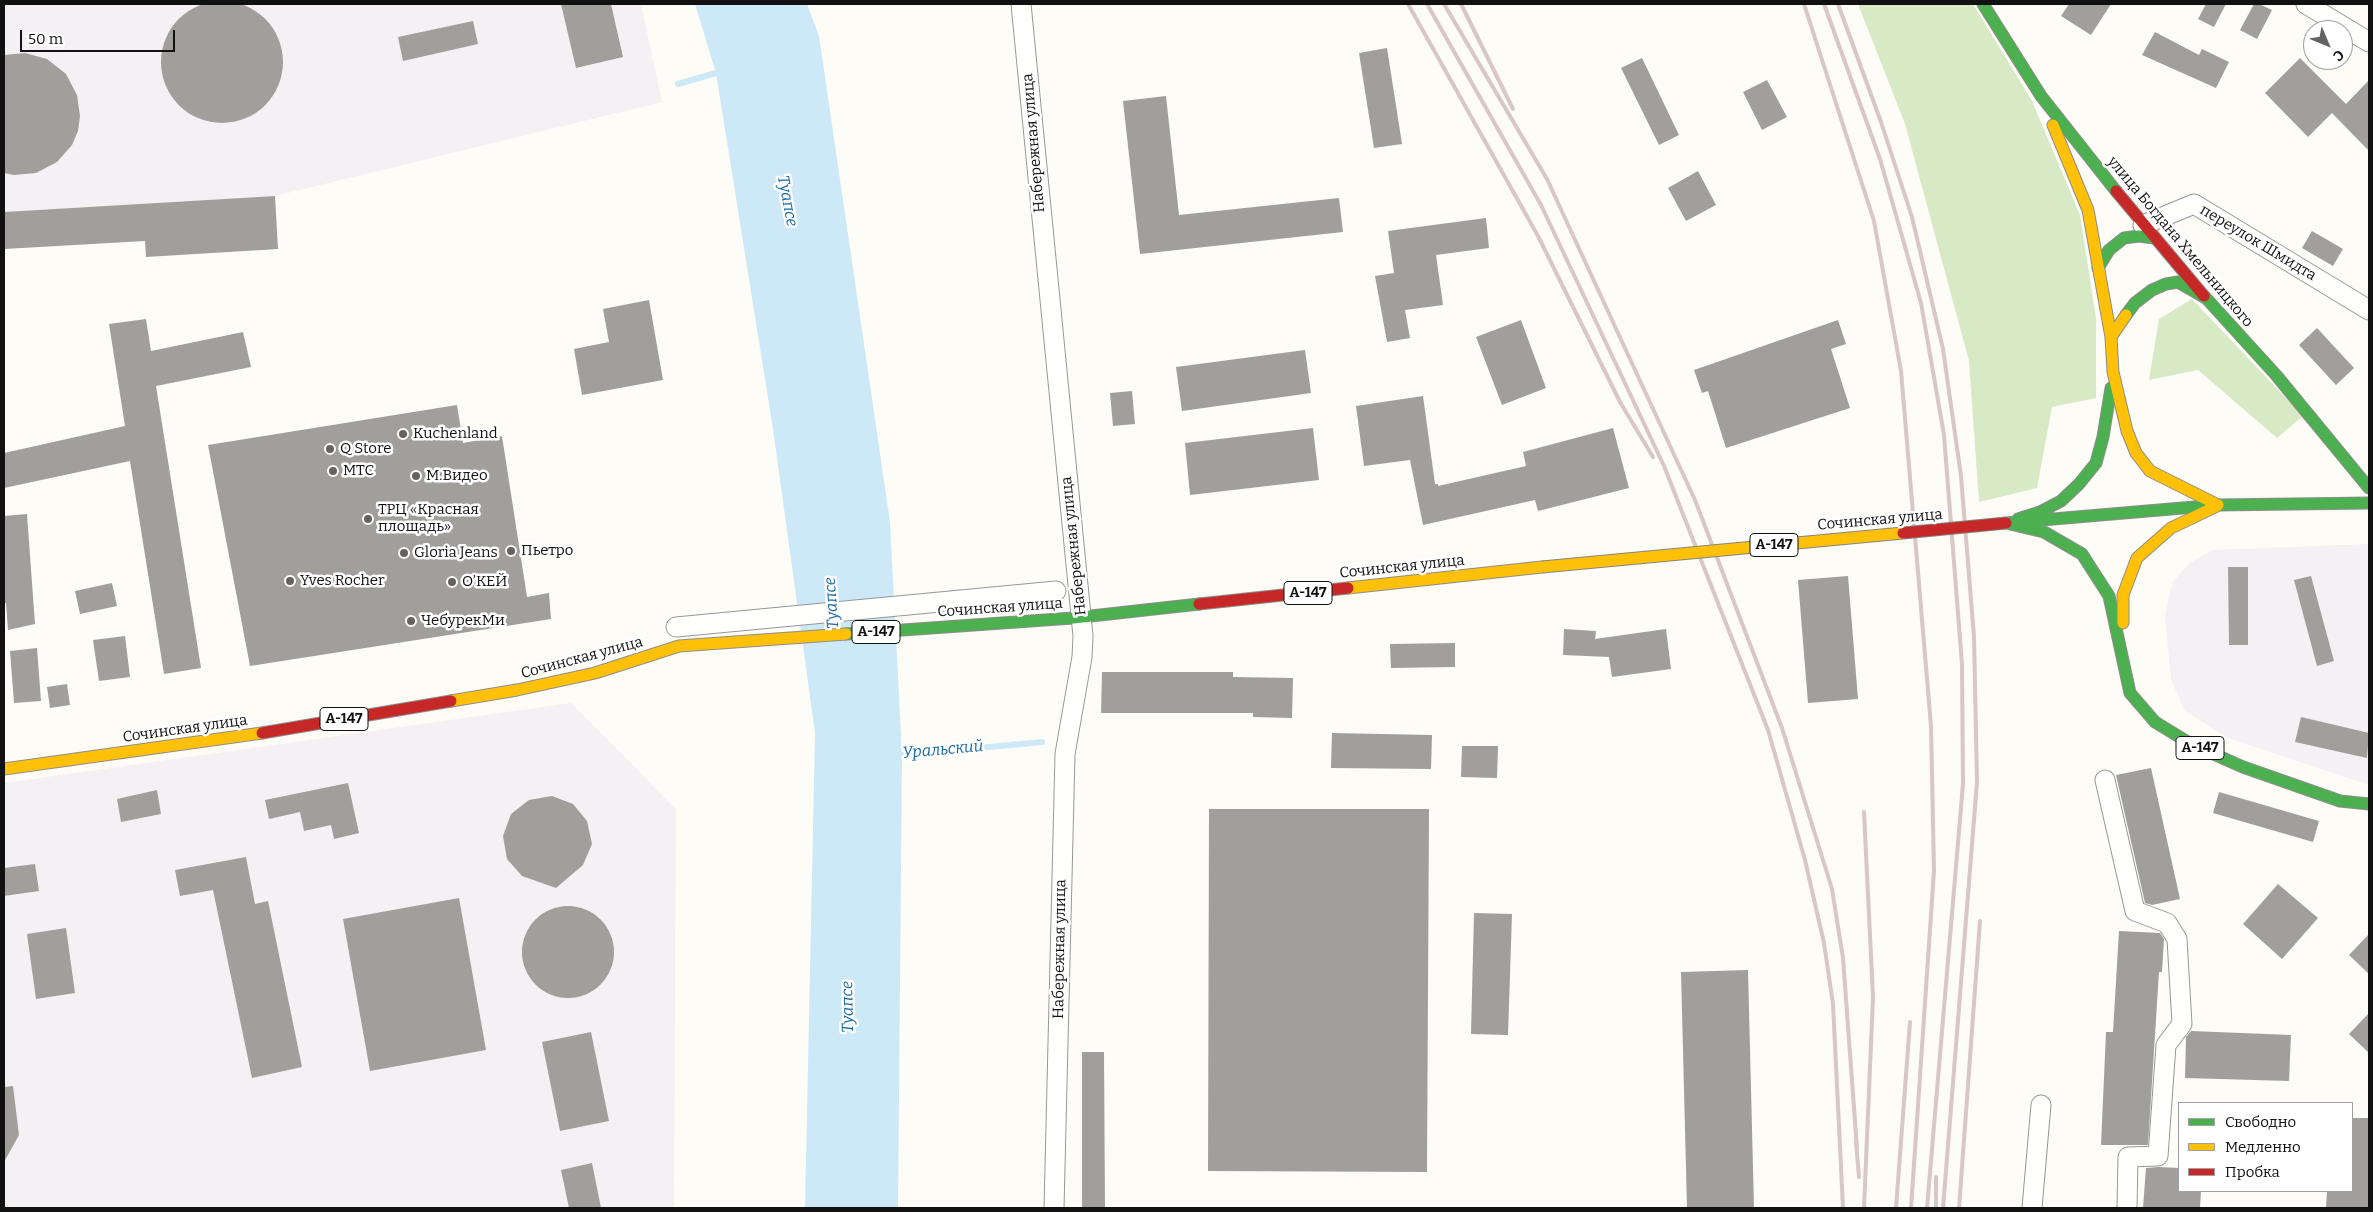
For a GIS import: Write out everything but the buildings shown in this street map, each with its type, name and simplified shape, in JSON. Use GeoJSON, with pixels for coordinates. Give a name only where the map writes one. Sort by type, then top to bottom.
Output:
{"type":"FeatureCollection","features":[{"type":"Feature","properties":{"kind":"main road","name":"улица Богдана Хмельницкого"},"geometry":{"type":"LineString","coordinates":[[1983,4],[2041,96],[2148,232],[2289,390],[2348,459],[2369,488]]}},
{"type":"Feature","properties":{"kind":"main road"},"geometry":{"type":"LineString","coordinates":[[2041,96],[2088,210],[2111,337]]}},
{"type":"Feature","properties":{"kind":"main road"},"geometry":{"type":"LineString","coordinates":[[2098,268],[2109,250],[2124,238],[2139,236],[2148,232]]}},
{"type":"Feature","properties":{"kind":"main road"},"geometry":{"type":"LineString","coordinates":[[2111,337],[2135,303],[2152,290],[2166,284],[2178,282],[2206,298]]}},
{"type":"Feature","properties":{"kind":"main road","name":"А-147"},"geometry":{"type":"LineString","coordinates":[[2111,337],[2113,372],[2127,431],[2136,453],[2150,471],[2218,505]]}},
{"type":"Feature","properties":{"kind":"main road","name":"А-147"},"geometry":{"type":"LineString","coordinates":[[2006,523],[2040,512],[2061,501],[2080,484],[2096,463],[2103,437],[2113,372]]}},
{"type":"Feature","properties":{"kind":"main road","name":"А-147"},"geometry":{"type":"LineString","coordinates":[[2006,523],[2218,505],[2369,503]]}},
{"type":"Feature","properties":{"kind":"main road","name":"А-147"},"geometry":{"type":"LineString","coordinates":[[2123,665],[2123,595],[2137,558],[2171,528],[2218,505]]}},
{"type":"Feature","properties":{"kind":"main road","name":"Сочинская улица"},"geometry":{"type":"LineString","coordinates":[[4,769],[238,737],[517,690],[595,673],[680,646],[1077,617],[1542,567],[2006,523]]}},
{"type":"Feature","properties":{"kind":"main road","name":"А-147"},"geometry":{"type":"LineString","coordinates":[[2006,523],[2044,532],[2082,554],[2109,596],[2130,693],[2155,722],[2200,748],[2243,767],[2340,801]]}},
{"type":"Feature","properties":{"kind":"main road"},"geometry":{"type":"LineString","coordinates":[[2340,801],[2369,800]]}},
{"type":"Feature","properties":{"kind":"main road"},"geometry":{"type":"LineString","coordinates":[[2340,801],[2369,804]]}},
{"type":"Feature","properties":{"kind":"main road"},"geometry":{"type":"LineString","coordinates":[[2340,801],[2369,817]]}},
{"type":"Feature","properties":{"kind":"street","name":"Набережная улица"},"geometry":{"type":"LineString","coordinates":[[1021,4],[1082,657],[1065,754],[1054,1208]]}},
{"type":"Feature","properties":{"kind":"street"},"geometry":{"type":"LineString","coordinates":[[2306,4],[2369,42]]}},
{"type":"Feature","properties":{"kind":"street","name":"переулок Шмидта"},"geometry":{"type":"LineString","coordinates":[[2148,232],[2194,204],[2369,310]]}},
{"type":"Feature","properties":{"kind":"street"},"geometry":{"type":"LineString","coordinates":[[676,627],[1056,591]]}},
{"type":"Feature","properties":{"kind":"street"},"geometry":{"type":"LineString","coordinates":[[2104,780],[2135,911],[2167,923],[2177,939],[2182,1024],[2166,1045],[2158,1156],[2128,1157],[2128,1208]]}},
{"type":"Feature","properties":{"kind":"street"},"geometry":{"type":"LineString","coordinates":[[2032,1208],[2041,1105]]}},
{"type":"Feature","properties":{"kind":"shaded area"},"geometry":{"type":"Polygon","coordinates":[[[4,4],[641,4],[662,102],[275,196],[4,212],[4,4]]]}},
{"type":"Feature","properties":{"kind":"shaded area"},"geometry":{"type":"Polygon","coordinates":[[[2369,544],[2369,785],[2228,738],[2185,711],[2171,680],[2165,616],[2172,583],[2190,563],[2213,550],[2369,544]]]}},
{"type":"Feature","properties":{"kind":"shaded area"},"geometry":{"type":"Polygon","coordinates":[[[571,703],[676,809],[674,1208],[4,1208],[4,783],[571,703]]]}},
{"type":"Feature","properties":{"kind":"green space"},"geometry":{"type":"Polygon","coordinates":[[[1858,4],[1973,4],[2032,101],[2080,215],[2096,318],[2096,398],[2052,407],[2037,488],[1979,502],[1969,361],[1905,124],[1858,4]]]}},
{"type":"Feature","properties":{"kind":"green space"},"geometry":{"type":"Polygon","coordinates":[[[2192,299],[2303,416],[2277,438],[2198,370],[2149,380],[2159,319],[2192,299]]]}},
{"type":"Feature","properties":{"kind":"water","name":"Туапсе"},"geometry":{"type":"Polygon","coordinates":[[[695,4],[807,4],[819,36],[890,522],[902,755],[898,1208],[805,1208],[815,733],[773,429],[716,73],[695,4]]]}},
{"type":"Feature","properties":{"kind":"waterway"},"geometry":{"type":"LineString","coordinates":[[678,84],[716,73]]}},
{"type":"Feature","properties":{"kind":"waterway","name":"Уральский"},"geometry":{"type":"LineString","coordinates":[[893,756],[1042,742]]}},
{"type":"Feature","properties":{"kind":"railway"},"geometry":{"type":"LineString","coordinates":[[1408,4],[1538,236],[1620,402],[1653,457]]}},
{"type":"Feature","properties":{"kind":"railway"},"geometry":{"type":"LineString","coordinates":[[1427,4],[1541,205],[1664,466],[1768,730],[1805,860],[1824,943],[1833,1004],[1843,1208]]}},
{"type":"Feature","properties":{"kind":"railway"},"geometry":{"type":"LineString","coordinates":[[1444,4],[1547,179],[1695,500],[1782,728],[1832,889],[1843,958],[1857,1149]]}},
{"type":"Feature","properties":{"kind":"railway"},"geometry":{"type":"LineString","coordinates":[[1461,4],[1513,109]]}},
{"type":"Feature","properties":{"kind":"railway"},"geometry":{"type":"LineString","coordinates":[[1804,4],[1874,221],[1901,371],[1931,726],[1934,871],[1911,1208]]}},
{"type":"Feature","properties":{"kind":"railway"},"geometry":{"type":"LineString","coordinates":[[1824,4],[1880,159],[1921,303],[1944,435],[1962,664],[1963,784],[1927,1208]]}},
{"type":"Feature","properties":{"kind":"railway"},"geometry":{"type":"LineString","coordinates":[[1838,4],[1881,122],[1912,217],[1943,349],[1961,476],[1974,637],[1977,782],[1943,1208]]}},
{"type":"Feature","properties":{"kind":"railway"},"geometry":{"type":"LineString","coordinates":[[1864,812],[1873,997],[1864,1208]]}},
{"type":"Feature","properties":{"kind":"railway"},"geometry":{"type":"LineString","coordinates":[[1959,1208],[1980,921]]}},
{"type":"Feature","properties":{"kind":"railway"},"geometry":{"type":"LineString","coordinates":[[1896,1208],[1910,1022]]}},
{"type":"Feature","properties":{"kind":"railway"},"geometry":{"type":"LineString","coordinates":[[1856,1142],[1859,1177]]}},
{"type":"Feature","properties":{"kind":"railway"},"geometry":{"type":"LineString","coordinates":[[1936,1177],[1936,1208]]}},
{"type":"Feature","properties":{"kind":"traffic: fast"},"geometry":{"type":"LineString","coordinates":[[1983,4],[2041,96],[2116,191]]}},
{"type":"Feature","properties":{"kind":"traffic: fast"},"geometry":{"type":"LineString","coordinates":[[2098,268],[2109,250],[2124,238],[2139,236],[2154,238]]}},
{"type":"Feature","properties":{"kind":"traffic: fast"},"geometry":{"type":"LineString","coordinates":[[2126,315],[2135,303],[2152,290],[2166,284],[2178,282],[2206,298],[2276,375],[2369,488]]}},
{"type":"Feature","properties":{"kind":"traffic: fast"},"geometry":{"type":"LineString","coordinates":[[2018,519],[2040,512],[2061,501],[2079,484],[2096,463],[2103,437],[2111,388]]}},
{"type":"Feature","properties":{"kind":"traffic: fast"},"geometry":{"type":"LineString","coordinates":[[2006,523],[2218,505],[2369,503]]}},
{"type":"Feature","properties":{"kind":"traffic: fast"},"geometry":{"type":"LineString","coordinates":[[2010,524],[2044,532],[2082,554],[2109,596],[2130,693],[2155,722],[2191,744],[2243,767],[2340,801],[2369,804]]}},
{"type":"Feature","properties":{"kind":"traffic: fast"},"geometry":{"type":"LineString","coordinates":[[846,634],[1073,618],[1199,604]]}},
{"type":"Feature","properties":{"kind":"traffic: slow"},"geometry":{"type":"LineString","coordinates":[[2053,125],[2088,210],[2111,337]]}},
{"type":"Feature","properties":{"kind":"traffic: slow"},"geometry":{"type":"LineString","coordinates":[[2126,315],[2111,337],[2113,372],[2127,431],[2136,453],[2150,471],[2218,505]]}},
{"type":"Feature","properties":{"kind":"traffic: slow"},"geometry":{"type":"LineString","coordinates":[[2123,623],[2123,595],[2137,558],[2171,528],[2217,506]]}},
{"type":"Feature","properties":{"kind":"traffic: slow"},"geometry":{"type":"LineString","coordinates":[[1542,567],[1903,533]]}},
{"type":"Feature","properties":{"kind":"traffic: slow"},"geometry":{"type":"LineString","coordinates":[[1348,588],[1542,567]]}},
{"type":"Feature","properties":{"kind":"traffic: slow"},"geometry":{"type":"LineString","coordinates":[[451,701],[517,690],[595,673],[679,646],[846,634]]}},
{"type":"Feature","properties":{"kind":"traffic: slow"},"geometry":{"type":"LineString","coordinates":[[4,769],[262,733]]}},
{"type":"Feature","properties":{"kind":"traffic: jam"},"geometry":{"type":"LineString","coordinates":[[2116,191],[2204,296]]}},
{"type":"Feature","properties":{"kind":"traffic: jam"},"geometry":{"type":"LineString","coordinates":[[1903,533],[2006,523]]}},
{"type":"Feature","properties":{"kind":"traffic: jam"},"geometry":{"type":"LineString","coordinates":[[1199,604],[1348,588]]}},
{"type":"Feature","properties":{"kind":"traffic: jam"},"geometry":{"type":"LineString","coordinates":[[262,733],[451,701]]}},
{"type":"Feature","properties":{"kind":"place","name":"Kuchenland"},"geometry":{"type":"Point","coordinates":[403,434]}},
{"type":"Feature","properties":{"kind":"place","name":"Q Store"},"geometry":{"type":"Point","coordinates":[330,449]}},
{"type":"Feature","properties":{"kind":"place","name":"МТС"},"geometry":{"type":"Point","coordinates":[333,471]}},
{"type":"Feature","properties":{"kind":"place","name":"М.Видео"},"geometry":{"type":"Point","coordinates":[416,476]}},
{"type":"Feature","properties":{"kind":"place","name":"ТРЦ «Красная площадь»"},"geometry":{"type":"Point","coordinates":[368,519]}},
{"type":"Feature","properties":{"kind":"place","name":"Пьетро"},"geometry":{"type":"Point","coordinates":[511,551]}},
{"type":"Feature","properties":{"kind":"place","name":"Gloria Jeans"},"geometry":{"type":"Point","coordinates":[404,553]}},
{"type":"Feature","properties":{"kind":"place","name":"Yves Rocher"},"geometry":{"type":"Point","coordinates":[290,581]}},
{"type":"Feature","properties":{"kind":"place","name":"О’КЕЙ"},"geometry":{"type":"Point","coordinates":[452,582]}},
{"type":"Feature","properties":{"kind":"place","name":"ЧебурекМи"},"geometry":{"type":"Point","coordinates":[411,621]}}]}
